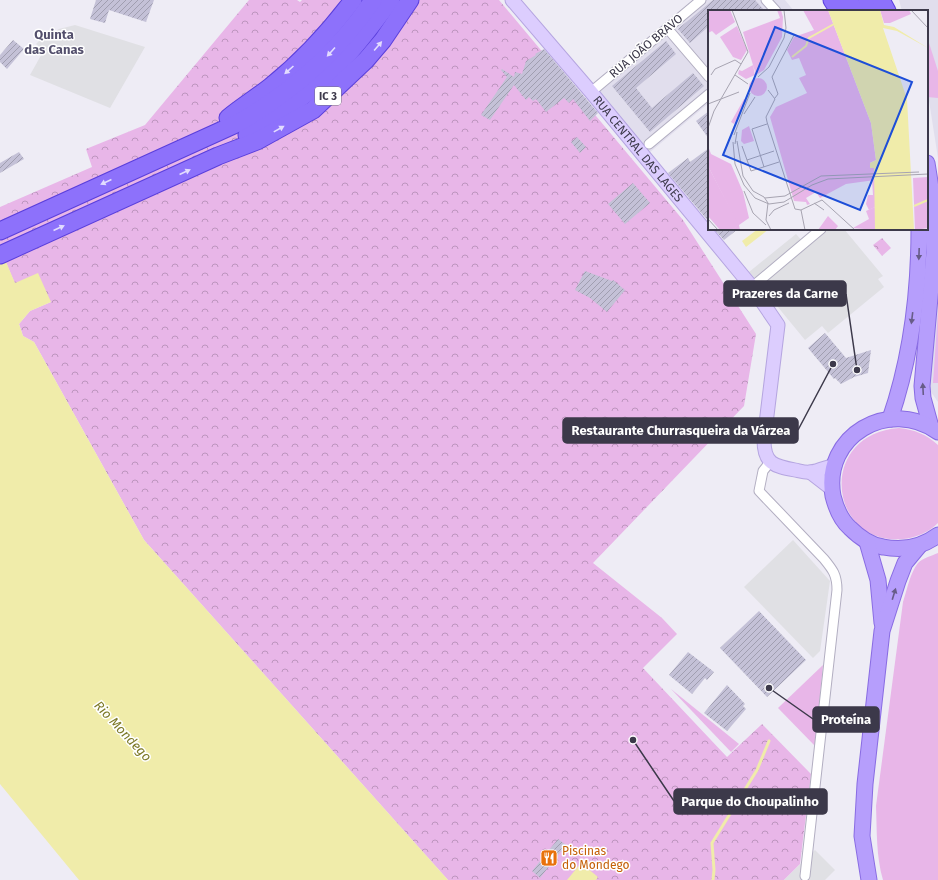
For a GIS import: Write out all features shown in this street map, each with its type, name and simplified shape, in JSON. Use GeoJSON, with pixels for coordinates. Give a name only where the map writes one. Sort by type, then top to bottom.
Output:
{"type":"FeatureCollection","features":[{"type":"Feature","properties":{"kind":"highway","name":"IC 3"},"geometry":{"type":"LineString","coordinates":[[207,137],[234,113],[270,87],[292,68],[329,30],[353,0]]}},
{"type":"Feature","properties":{"kind":"highway","name":"IC 3"},"geometry":{"type":"LineString","coordinates":[[0,231],[248,118],[296,85],[329,55],[373,0]]}},
{"type":"Feature","properties":{"kind":"highway","name":"IC 3"},"geometry":{"type":"LineString","coordinates":[[218,156],[248,134],[274,118],[323,79],[353,49],[390,0]]}},
{"type":"Feature","properties":{"kind":"highway","name":"IC 3"},"geometry":{"type":"LineString","coordinates":[[0,255],[218,156],[258,141],[313,110],[366,60],[383,40],[410,0]]}},
{"type":"Feature","properties":{"kind":"highway"},"geometry":{"type":"LineString","coordinates":[[832,0],[838,10]]}},
{"type":"Feature","properties":{"kind":"highway"},"geometry":{"type":"LineString","coordinates":[[849,0],[854,10]]}},
{"type":"Feature","properties":{"kind":"highway"},"geometry":{"type":"LineString","coordinates":[[867,0],[872,10]]}},
{"type":"Feature","properties":{"kind":"highway"},"geometry":{"type":"LineString","coordinates":[[881,0],[886,10]]}},
{"type":"Feature","properties":{"kind":"main road","name":"RUA CENTRAL DAS LAGES"},"geometry":{"type":"LineString","coordinates":[[512,0],[591,92],[752,287],[778,325],[764,440],[765,452],[770,462]]}},
{"type":"Feature","properties":{"kind":"main road"},"geometry":{"type":"LineString","coordinates":[[928,168],[932,188],[934,253],[922,386],[923,398],[934,430]]}},
{"type":"Feature","properties":{"kind":"main road"},"geometry":{"type":"LineString","coordinates":[[890,419],[898,396],[908,352],[917,280],[919,230]]}},
{"type":"Feature","properties":{"kind":"main road"},"geometry":{"type":"LineString","coordinates":[[934,430],[911,420],[890,419],[874,423],[859,431],[849,440],[840,452],[832,477],[832,489],[837,508],[846,525],[867,542],[880,547],[907,549],[920,545],[938,535]]}},
{"type":"Feature","properties":{"kind":"main road"},"geometry":{"type":"LineString","coordinates":[[770,462],[779,467],[810,472],[835,465]]}},
{"type":"Feature","properties":{"kind":"main road"},"geometry":{"type":"LineString","coordinates":[[810,472],[832,489]]}},
{"type":"Feature","properties":{"kind":"main road"},"geometry":{"type":"LineString","coordinates":[[867,542],[878,580],[882,631],[863,813],[862,836],[869,880]]}},
{"type":"Feature","properties":{"kind":"main road"},"geometry":{"type":"LineString","coordinates":[[882,631],[905,563],[920,545]]}},
{"type":"Feature","properties":{"kind":"street","name":"RUA JOÃO BRAVO"},"geometry":{"type":"LineString","coordinates":[[591,92],[701,0]]}},
{"type":"Feature","properties":{"kind":"street"},"geometry":{"type":"LineString","coordinates":[[766,0],[775,10]]}},
{"type":"Feature","properties":{"kind":"street"},"geometry":{"type":"LineString","coordinates":[[667,28],[708,76]]}},
{"type":"Feature","properties":{"kind":"street"},"geometry":{"type":"LineString","coordinates":[[649,144],[708,95]]}},
{"type":"Feature","properties":{"kind":"street"},"geometry":{"type":"LineString","coordinates":[[752,287],[820,230]]}},
{"type":"Feature","properties":{"kind":"street"},"geometry":{"type":"LineString","coordinates":[[770,462],[763,471],[759,491],[834,570],[838,590],[805,876]]}},
{"type":"Feature","properties":{"kind":"shaded area"},"geometry":{"type":"Polygon","coordinates":[[[696,0],[785,0],[793,10],[708,10],[708,104],[649,153],[593,87],[696,0]]]}},
{"type":"Feature","properties":{"kind":"shaded area"},"geometry":{"type":"Polygon","coordinates":[[[899,0],[938,0],[938,158],[928,94],[928,10],[902,10],[899,0]]]}},
{"type":"Feature","properties":{"kind":"shaded area"},"geometry":{"type":"Polygon","coordinates":[[[75,25],[145,47],[110,108],[30,75],[44,50],[36,44],[59,29],[75,25]]]}},
{"type":"Feature","properties":{"kind":"shaded area"},"geometry":{"type":"Polygon","coordinates":[[[822,230],[845,230],[883,276],[878,279],[884,287],[828,333],[822,326],[805,340],[749,272],[796,234],[805,244],[822,230]]]}},
{"type":"Feature","properties":{"kind":"shaded area"},"geometry":{"type":"Polygon","coordinates":[[[938,289],[938,402],[929,389],[938,289]]]}},
{"type":"Feature","properties":{"kind":"shaded area"},"geometry":{"type":"Polygon","coordinates":[[[793,540],[830,581],[820,651],[813,658],[744,587],[793,540]]]}},
{"type":"Feature","properties":{"kind":"shaded area"},"geometry":{"type":"Polygon","coordinates":[[[815,850],[835,870],[825,880],[784,880],[815,850]]]}},
{"type":"Feature","properties":{"kind":"green space"},"geometry":{"type":"Polygon","coordinates":[[[249,0],[297,0],[300,2],[302,0],[499,0],[683,220],[756,334],[744,406],[593,563],[662,618],[677,634],[643,668],[727,757],[762,724],[811,774],[800,864],[784,880],[448,880],[144,540],[34,342],[23,336],[19,324],[30,311],[51,302],[15,284],[0,248],[0,207],[92,167],[86,149],[145,125],[249,0]]]}},
{"type":"Feature","properties":{"kind":"green space"},"geometry":{"type":"Polygon","coordinates":[[[928,42],[938,71],[938,98],[928,97],[928,42]]]}},
{"type":"Feature","properties":{"kind":"green space"},"geometry":{"type":"Polygon","coordinates":[[[882,238],[891,248],[882,256],[873,245],[882,238]]]}},
{"type":"Feature","properties":{"kind":"green space"},"geometry":{"type":"Polygon","coordinates":[[[938,310],[938,383],[933,383],[938,310]]]}},
{"type":"Feature","properties":{"kind":"green space"},"geometry":{"type":"Polygon","coordinates":[[[899,428],[920,433],[938,445],[938,523],[922,534],[903,539],[878,536],[859,525],[847,509],[842,488],[844,468],[854,449],[872,435],[899,428]]]}},
{"type":"Feature","properties":{"kind":"green space"},"geometry":{"type":"Polygon","coordinates":[[[938,553],[938,880],[883,880],[878,853],[876,806],[903,602],[915,567],[920,561],[938,553]]]}},
{"type":"Feature","properties":{"kind":"green space"},"geometry":{"type":"Polygon","coordinates":[[[823,665],[815,746],[778,708],[823,665]]]}},
{"type":"Feature","properties":{"kind":"green space"},"geometry":{"type":"Polygon","coordinates":[[[671,689],[739,744],[731,752],[671,689]]]}},
{"type":"Feature","properties":{"kind":"water"},"geometry":{"type":"Polygon","coordinates":[[[757,230],[768,230],[746,247],[742,241],[757,230]]]}},
{"type":"Feature","properties":{"kind":"water","name":"Rio Mondego"},"geometry":{"type":"Polygon","coordinates":[[[0,248],[15,283],[38,273],[51,302],[30,311],[19,324],[23,336],[34,342],[144,540],[448,880],[79,880],[0,784],[0,248]]]}},
{"type":"Feature","properties":{"kind":"water"},"geometry":{"type":"Polygon","coordinates":[[[581,863],[598,877],[596,880],[567,880],[581,863]]]}},
{"type":"Feature","properties":{"kind":"building"},"geometry":{"type":"Polygon","coordinates":[[[96,0],[154,0],[146,22],[109,10],[105,23],[90,19],[96,0]]]}},
{"type":"Feature","properties":{"kind":"building"},"geometry":{"type":"Polygon","coordinates":[[[713,0],[755,0],[764,10],[708,10],[708,27],[690,43],[678,29],[713,0]]]}},
{"type":"Feature","properties":{"kind":"building"},"geometry":{"type":"Polygon","coordinates":[[[13,40],[24,49],[7,69],[0,62],[0,55],[13,40]]]}},
{"type":"Feature","properties":{"kind":"building"},"geometry":{"type":"Polygon","coordinates":[[[666,41],[676,54],[636,88],[652,108],[693,73],[704,86],[650,132],[612,86],[666,41]]]}},
{"type":"Feature","properties":{"kind":"building"},"geometry":{"type":"Polygon","coordinates":[[[544,49],[598,113],[590,121],[573,99],[569,103],[564,98],[546,112],[536,99],[533,101],[529,97],[526,100],[514,85],[490,120],[481,115],[507,77],[501,70],[502,69],[514,77],[515,72],[522,74],[526,61],[544,49]]]}},
{"type":"Feature","properties":{"kind":"building"},"geometry":{"type":"Polygon","coordinates":[[[708,112],[708,138],[696,121],[708,112]]]}},
{"type":"Feature","properties":{"kind":"building"},"geometry":{"type":"Polygon","coordinates":[[[577,137],[586,147],[580,153],[571,142],[577,137]]]}},
{"type":"Feature","properties":{"kind":"building"},"geometry":{"type":"Polygon","coordinates":[[[708,149],[708,221],[668,173],[688,158],[690,162],[708,149]]]}},
{"type":"Feature","properties":{"kind":"building"},"geometry":{"type":"Polygon","coordinates":[[[19,152],[24,159],[0,173],[0,163],[19,152]]]}},
{"type":"Feature","properties":{"kind":"building"},"geometry":{"type":"Polygon","coordinates":[[[633,183],[650,203],[625,224],[608,204],[633,183]]]}},
{"type":"Feature","properties":{"kind":"building"},"geometry":{"type":"Polygon","coordinates":[[[715,230],[737,230],[724,240],[715,230]]]}},
{"type":"Feature","properties":{"kind":"building"},"geometry":{"type":"Polygon","coordinates":[[[585,271],[612,281],[613,280],[625,290],[607,312],[590,298],[575,290],[585,271]]]}},
{"type":"Feature","properties":{"kind":"building"},"geometry":{"type":"Polygon","coordinates":[[[825,333],[846,358],[871,350],[868,373],[854,377],[841,384],[835,378],[834,379],[808,348],[825,333]]]}},
{"type":"Feature","properties":{"kind":"building"},"geometry":{"type":"Polygon","coordinates":[[[759,611],[806,660],[767,697],[720,648],[759,611]]]}},
{"type":"Feature","properties":{"kind":"building"},"geometry":{"type":"Polygon","coordinates":[[[688,652],[714,672],[707,680],[705,678],[692,694],[669,675],[688,652]]]}},
{"type":"Feature","properties":{"kind":"building"},"geometry":{"type":"Polygon","coordinates":[[[727,685],[745,704],[743,706],[746,709],[727,731],[704,713],[727,685]]]}},
{"type":"Feature","properties":{"kind":"building","name":"Piscinas do Mondego"},"geometry":{"type":"Polygon","coordinates":[[[558,839],[566,845],[540,878],[532,871],[558,839]]]}},
{"type":"Feature","properties":{"kind":"waterway"},"geometry":{"type":"LineString","coordinates":[[713,880],[714,870],[712,843],[757,770],[769,741]]}},
{"type":"Feature","properties":{"kind":"place","name":"Restaurante Churrasqueira da Várzea"},"geometry":{"type":"Point","coordinates":[833,364]}},
{"type":"Feature","properties":{"kind":"place","name":"Prazeres da Carne"},"geometry":{"type":"Point","coordinates":[857,370]}},
{"type":"Feature","properties":{"kind":"place","name":"Proteína"},"geometry":{"type":"Point","coordinates":[769,688]}},
{"type":"Feature","properties":{"kind":"place","name":"Parque do Choupalinho"},"geometry":{"type":"Point","coordinates":[633,740]}},
{"type":"Feature","properties":{"kind":"place","name":"Piscinas do Mondego"},"geometry":{"type":"Point","coordinates":[549,858]}},
{"type":"Feature","properties":{"kind":"district","name":"Quinta das Canas"},"geometry":{"type":"Point","coordinates":[54,42]}}]}
